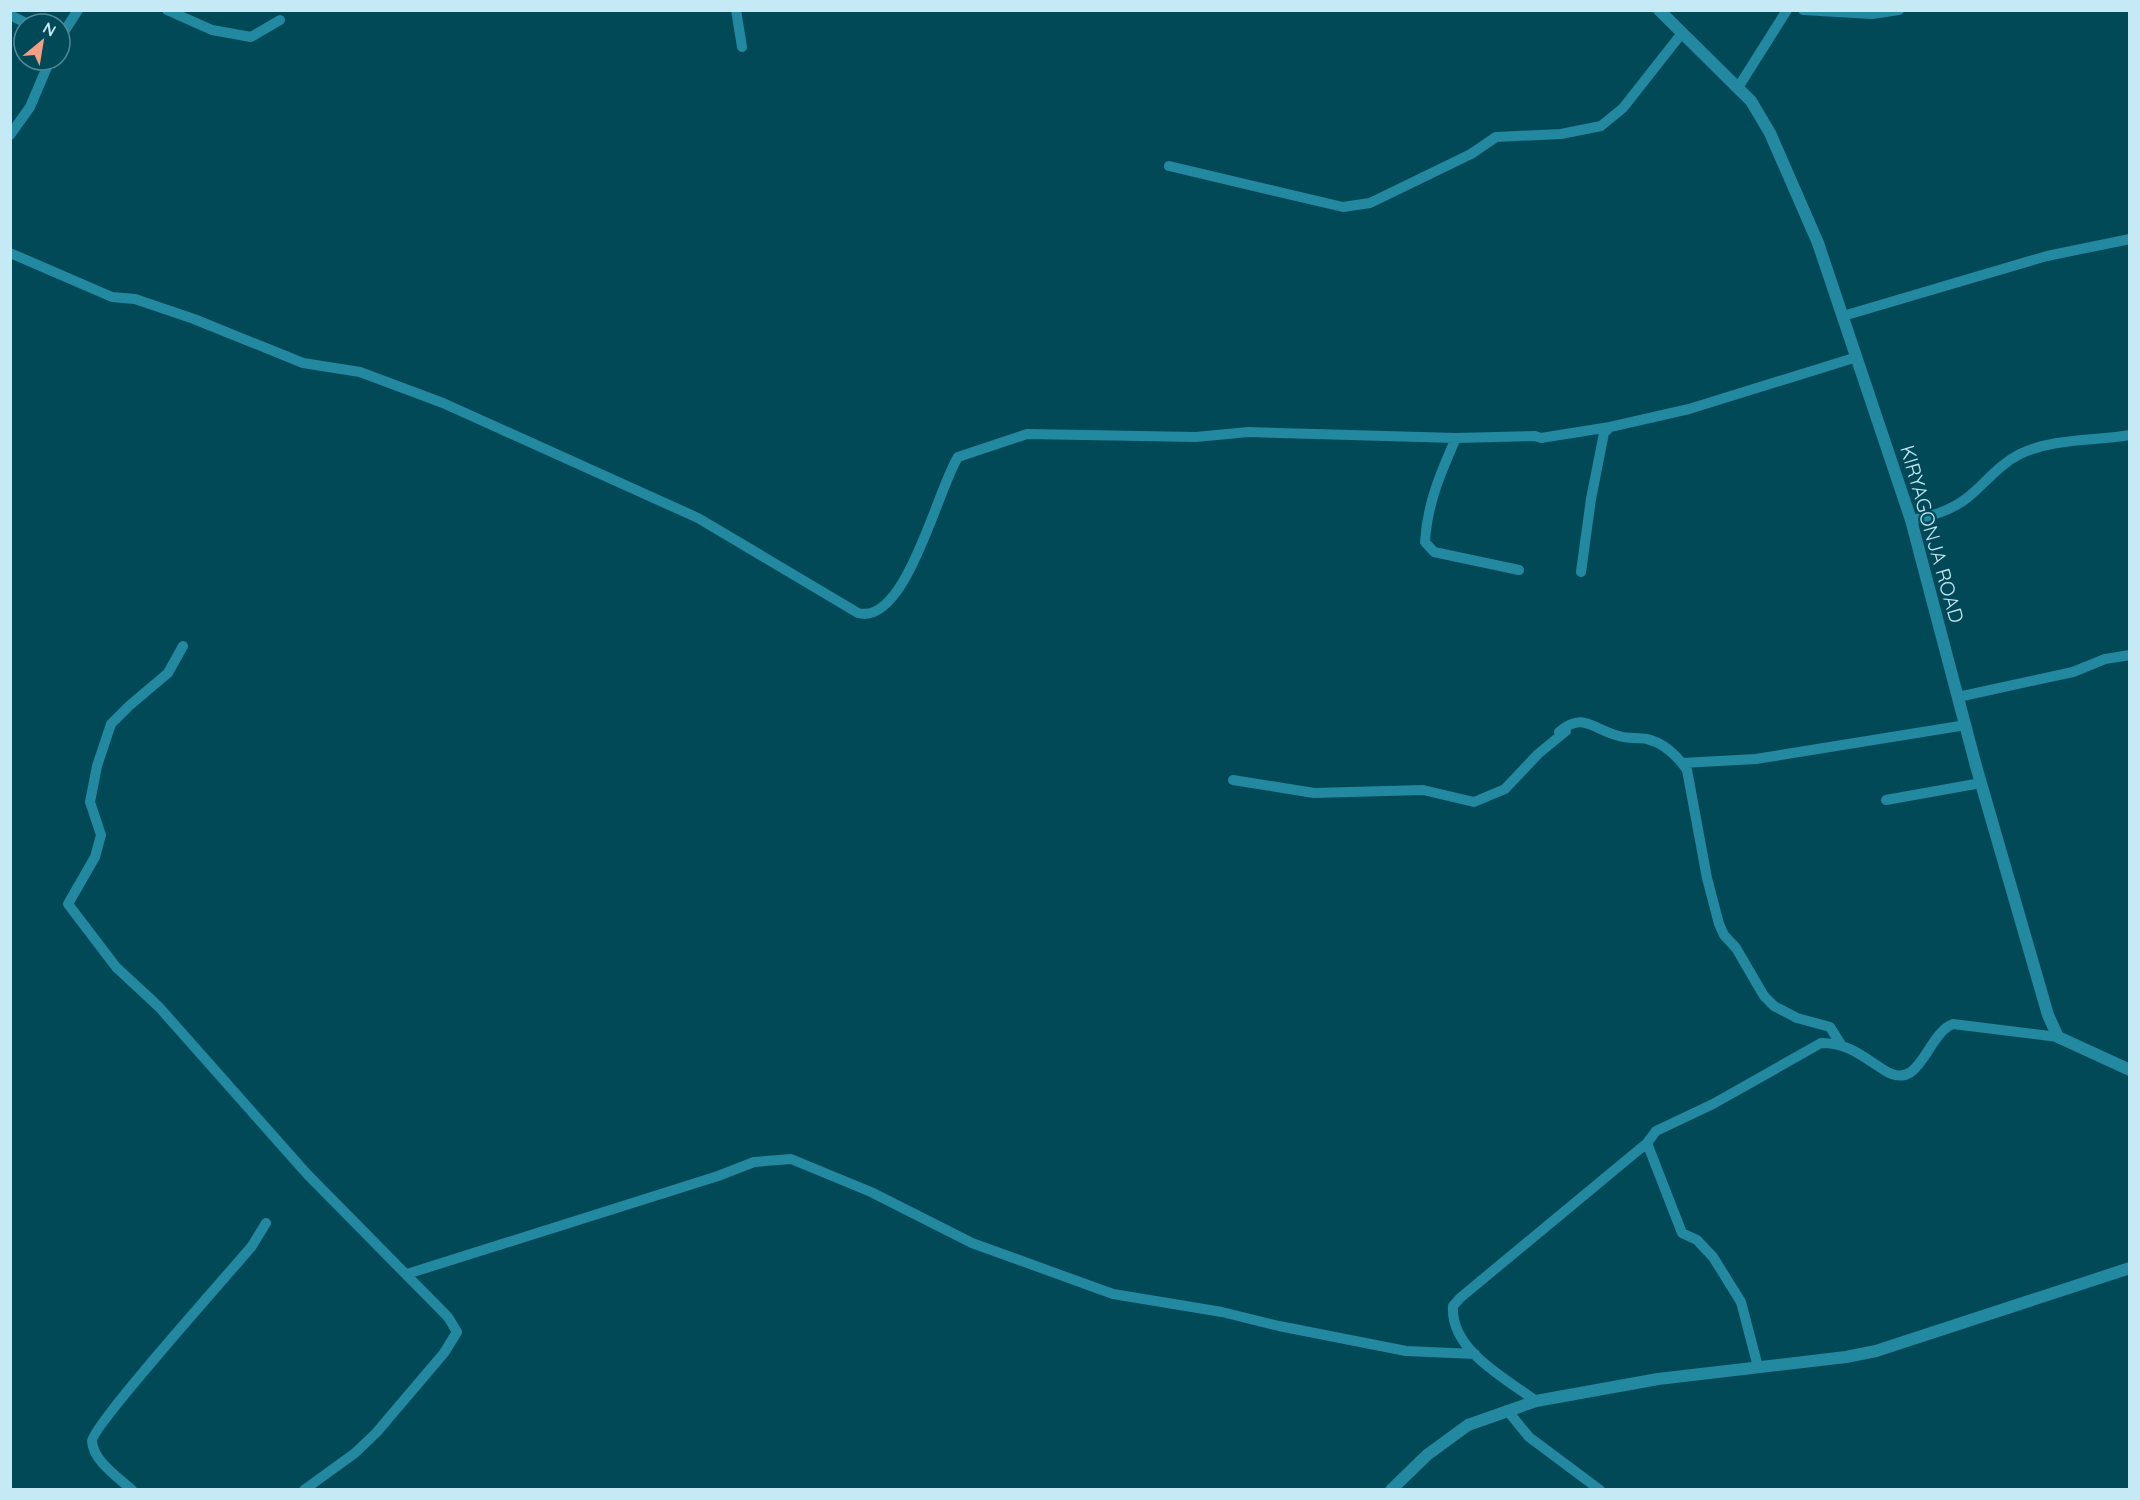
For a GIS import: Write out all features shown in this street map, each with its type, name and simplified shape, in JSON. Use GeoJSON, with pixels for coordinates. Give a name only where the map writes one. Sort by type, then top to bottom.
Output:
{"type":"FeatureCollection","features":[{"type":"Feature","properties":{"kind":"street"},"geometry":{"type":"LineString","coordinates":[[166,10],[212,30],[251,37],[280,20]]}},
{"type":"Feature","properties":{"kind":"street"},"geometry":{"type":"LineString","coordinates":[[736,10],[742,47]]}},
{"type":"Feature","properties":{"kind":"street","name":"KIRYAGONJA ROAD"},"geometry":{"type":"LineString","coordinates":[[1659,10],[1738,86],[1756,109],[1784,164],[1818,243],[1911,520],[1982,783],[2048,1015],[2058,1037]]}},
{"type":"Feature","properties":{"kind":"street"},"geometry":{"type":"LineString","coordinates":[[1738,86],[1787,10]]}},
{"type":"Feature","properties":{"kind":"street"},"geometry":{"type":"LineString","coordinates":[[1803,10],[1872,14],[1899,10]]}},
{"type":"Feature","properties":{"kind":"street"},"geometry":{"type":"LineString","coordinates":[[1169,166],[1343,207],[1370,203],[1471,154],[1496,137],[1561,134],[1601,126],[1623,108],[1682,33]]}},
{"type":"Feature","properties":{"kind":"street"},"geometry":{"type":"LineString","coordinates":[[12,129],[30,107],[45,72]]}},
{"type":"Feature","properties":{"kind":"street"},"geometry":{"type":"LineString","coordinates":[[1843,316],[2047,256],[2130,239]]}},
{"type":"Feature","properties":{"kind":"street"},"geometry":{"type":"LineString","coordinates":[[10,253],[101,293],[135,299],[303,363],[360,372],[443,403],[698,518],[850,609],[866,615],[882,609],[901,589],[958,457],[1027,434],[1196,437],[1248,432],[1456,438],[1535,436],[1541,438],[1689,409],[1857,357]]}},
{"type":"Feature","properties":{"kind":"street"},"geometry":{"type":"LineString","coordinates":[[1581,572],[1593,487],[1604,433],[1610,426]]}},
{"type":"Feature","properties":{"kind":"street"},"geometry":{"type":"LineString","coordinates":[[1911,520],[1943,513],[1967,498],[2006,462],[2022,453],[2078,441],[2130,435]]}},
{"type":"Feature","properties":{"kind":"street"},"geometry":{"type":"LineString","coordinates":[[1456,438],[1437,479],[1426,521],[1425,542],[1434,552],[1519,570]]}},
{"type":"Feature","properties":{"kind":"street"},"geometry":{"type":"LineString","coordinates":[[183,646],[168,673],[111,724],[96,766],[90,802],[101,835],[95,856],[68,904],[116,967],[159,1007],[300,1166],[407,1274],[455,1326],[457,1332],[454,1341],[376,1433],[355,1453],[304,1490]]}},
{"type":"Feature","properties":{"kind":"street"},"geometry":{"type":"LineString","coordinates":[[1958,697],[2073,672],[2105,659],[2130,655]]}},
{"type":"Feature","properties":{"kind":"street"},"geometry":{"type":"LineString","coordinates":[[1233,780],[1314,793],[1423,790],[1474,802],[1505,789],[1538,754],[1578,721]]}},
{"type":"Feature","properties":{"kind":"street"},"geometry":{"type":"LineString","coordinates":[[1558,732],[1568,724],[1578,721],[1618,736],[1646,739],[1658,743],[1682,763],[1687,770],[1707,878],[1719,924],[1764,996],[1774,1006],[1797,1018],[1830,1027],[1840,1043],[1890,1074],[1909,1075],[1944,1030],[1953,1024],[2058,1037],[2130,1070]]}},
{"type":"Feature","properties":{"kind":"street"},"geometry":{"type":"LineString","coordinates":[[1682,763],[1756,759],[1966,725]]}},
{"type":"Feature","properties":{"kind":"street"},"geometry":{"type":"LineString","coordinates":[[1886,800],[1982,783]]}},
{"type":"Feature","properties":{"kind":"street"},"geometry":{"type":"LineString","coordinates":[[1536,1401],[1475,1354],[1455,1328],[1452,1318],[1453,1306],[1647,1143],[1656,1131],[1713,1104],[1821,1043],[1840,1043]]}},
{"type":"Feature","properties":{"kind":"street"},"geometry":{"type":"LineString","coordinates":[[1647,1143],[1682,1233],[1697,1240],[1713,1257],[1741,1302],[1758,1367]]}},
{"type":"Feature","properties":{"kind":"street"},"geometry":{"type":"LineString","coordinates":[[407,1274],[718,1176],[754,1162],[791,1160],[871,1192],[972,1243],[1113,1294],[1222,1312],[1279,1326],[1406,1351],[1475,1354]]}},
{"type":"Feature","properties":{"kind":"street"},"geometry":{"type":"LineString","coordinates":[[132,1490],[97,1456],[93,1434],[122,1396],[252,1246],[266,1223]]}},
{"type":"Feature","properties":{"kind":"street"},"geometry":{"type":"LineString","coordinates":[[1391,1490],[1427,1455],[1468,1425],[1536,1401],[1658,1379],[1875,1351],[2130,1268]]}},
{"type":"Feature","properties":{"kind":"street"},"geometry":{"type":"LineString","coordinates":[[1507,1410],[1529,1437],[1600,1490]]}}]}
